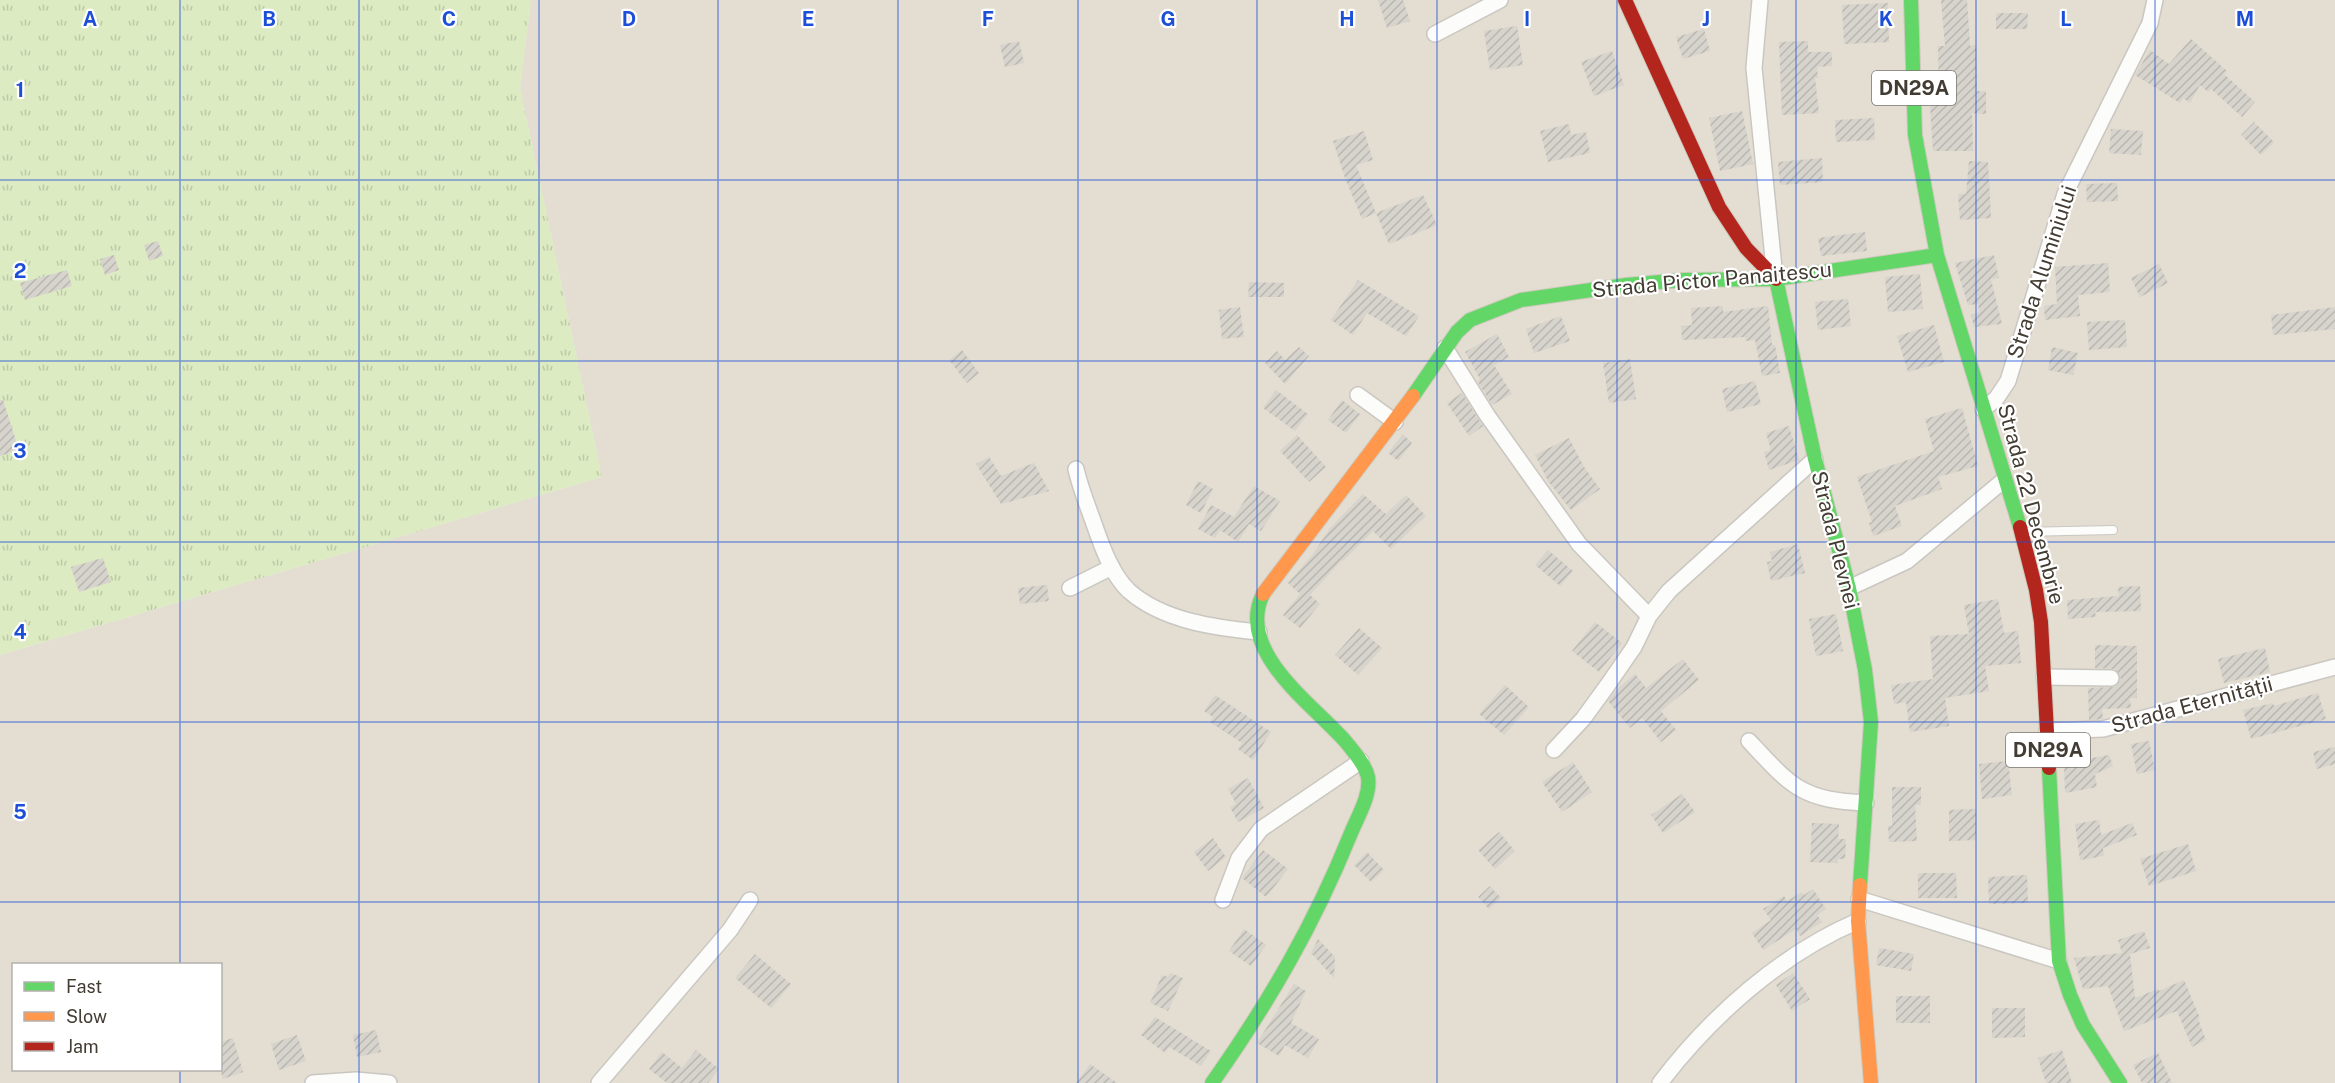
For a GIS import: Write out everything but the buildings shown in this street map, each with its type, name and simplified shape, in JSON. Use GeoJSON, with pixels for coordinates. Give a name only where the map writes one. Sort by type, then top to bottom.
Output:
{"type":"FeatureCollection","features":[{"type":"Feature","properties":{"kind":"street"},"geometry":{"type":"LineString","coordinates":[[1435,34],[1500,0]]}},
{"type":"Feature","properties":{"kind":"street"},"geometry":{"type":"LineString","coordinates":[[1625,0],[1719,207],[1746,248],[1776,279]]}},
{"type":"Feature","properties":{"kind":"street","name":"Strada Plevnei"},"geometry":{"type":"LineString","coordinates":[[1760,0],[1754,68],[1776,279],[1815,459],[1849,588],[1865,670],[1871,722],[1858,921],[1871,1083]]}},
{"type":"Feature","properties":{"kind":"street","name":"Strada 22 Decembrie"},"geometry":{"type":"LineString","coordinates":[[1911,0],[1916,135],[1921,176],[1937,255],[2021,532],[2036,590],[2041,622],[2059,961],[2074,1012],[2098,1053],[2120,1083]]}},
{"type":"Feature","properties":{"kind":"street","name":"Strada Aluminiului"},"geometry":{"type":"LineString","coordinates":[[1983,409],[1996,399],[2008,381],[2065,194],[2150,23],[2155,0]]}},
{"type":"Feature","properties":{"kind":"street","name":"Strada Pictor Panaitescu"},"geometry":{"type":"LineString","coordinates":[[1395,422],[1457,332],[1470,320],[1521,300],[1626,285],[1683,280],[1776,279],[1937,255]]}},
{"type":"Feature","properties":{"kind":"street"},"geometry":{"type":"LineString","coordinates":[[1445,348],[1487,415],[1580,544],[1649,616]]}},
{"type":"Feature","properties":{"kind":"street"},"geometry":{"type":"LineString","coordinates":[[1212,1083],[1274,992],[1302,942],[1328,887],[1367,792],[1368,778],[1361,761],[1344,738],[1290,687],[1277,670],[1264,646],[1256,614],[1263,592],[1395,422],[1358,394]]}},
{"type":"Feature","properties":{"kind":"street"},"geometry":{"type":"LineString","coordinates":[[1554,750],[1582,719],[1634,647],[1649,616],[1669,591],[1815,459]]}},
{"type":"Feature","properties":{"kind":"street"},"geometry":{"type":"LineString","coordinates":[[1076,468],[1100,542],[1112,567],[1128,590],[1154,609],[1193,621],[1259,632]]}},
{"type":"Feature","properties":{"kind":"street"},"geometry":{"type":"LineString","coordinates":[[1849,588],[1906,561],[2004,480]]}},
{"type":"Feature","properties":{"kind":"street"},"geometry":{"type":"LineString","coordinates":[[1070,588],[1112,567]]}},
{"type":"Feature","properties":{"kind":"street","name":"Strada Eternității"},"geometry":{"type":"LineString","coordinates":[[2047,731],[2103,729],[2335,667]]}},
{"type":"Feature","properties":{"kind":"street"},"geometry":{"type":"LineString","coordinates":[[2044,677],[2111,678]]}},
{"type":"Feature","properties":{"kind":"street"},"geometry":{"type":"LineString","coordinates":[[1749,741],[1787,780],[1807,794],[1826,800],[1866,803]]}},
{"type":"Feature","properties":{"kind":"street"},"geometry":{"type":"LineString","coordinates":[[1223,900],[1239,858],[1261,829],[1361,761]]}},
{"type":"Feature","properties":{"kind":"street"},"geometry":{"type":"LineString","coordinates":[[1859,899],[2059,961]]}},
{"type":"Feature","properties":{"kind":"street"},"geometry":{"type":"LineString","coordinates":[[599,1083],[730,930],[750,900]]}},
{"type":"Feature","properties":{"kind":"street"},"geometry":{"type":"LineString","coordinates":[[1660,1083],[1694,1041],[1757,984],[1830,933],[1858,921]]}},
{"type":"Feature","properties":{"kind":"street"},"geometry":{"type":"LineString","coordinates":[[314,1083],[356,1080],[389,1083]]}},
{"type":"Feature","properties":{"kind":"lane"},"geometry":{"type":"LineString","coordinates":[[2021,532],[2113,530]]}},
{"type":"Feature","properties":{"kind":"shaded area"},"geometry":{"type":"Polygon","coordinates":[[[531,0],[2335,0],[2335,1083],[0,1083],[0,655],[602,477],[520,88],[531,0]]]}},
{"type":"Feature","properties":{"kind":"green space"},"geometry":{"type":"Polygon","coordinates":[[[0,0],[531,0],[520,88],[602,477],[0,655],[0,0]]]}},
{"type":"Feature","properties":{"kind":"traffic: fast"},"geometry":{"type":"LineString","coordinates":[[1911,0],[1915,135],[1937,255],[2020,527]]}},
{"type":"Feature","properties":{"kind":"traffic: fast"},"geometry":{"type":"LineString","coordinates":[[1413,396],[1457,332],[1470,320],[1521,300],[1626,285],[1683,280],[1776,279],[1937,255]]}},
{"type":"Feature","properties":{"kind":"traffic: fast"},"geometry":{"type":"LineString","coordinates":[[1776,279],[1815,459],[1849,588],[1865,670],[1871,722],[1860,885]]}},
{"type":"Feature","properties":{"kind":"traffic: fast"},"geometry":{"type":"LineString","coordinates":[[1212,1083],[1253,1023],[1306,931],[1337,867],[1368,791],[1367,772],[1356,754],[1298,694],[1268,656],[1260,636],[1257,615],[1263,594]]}},
{"type":"Feature","properties":{"kind":"traffic: fast"},"geometry":{"type":"LineString","coordinates":[[2049,768],[2059,961],[2083,1025],[2120,1083]]}},
{"type":"Feature","properties":{"kind":"traffic: slow"},"geometry":{"type":"LineString","coordinates":[[1263,594],[1413,396]]}},
{"type":"Feature","properties":{"kind":"traffic: slow"},"geometry":{"type":"LineString","coordinates":[[1860,885],[1858,921],[1871,1083]]}},
{"type":"Feature","properties":{"kind":"traffic: jam"},"geometry":{"type":"LineString","coordinates":[[1625,0],[1719,207],[1746,248],[1776,279]]}},
{"type":"Feature","properties":{"kind":"traffic: jam"},"geometry":{"type":"LineString","coordinates":[[2020,527],[2036,590],[2041,622],[2049,768]]}}]}
